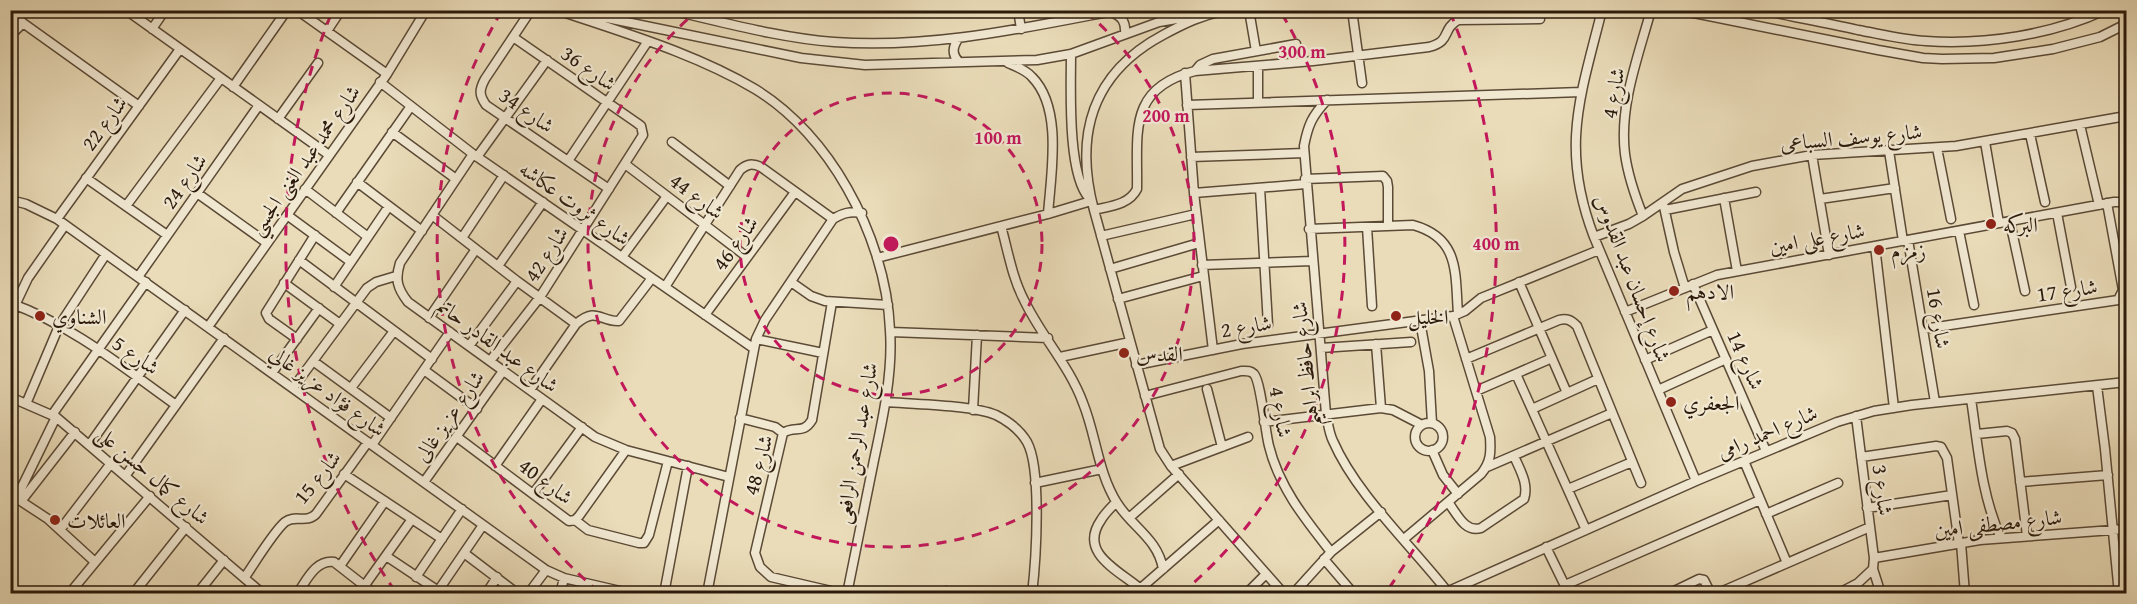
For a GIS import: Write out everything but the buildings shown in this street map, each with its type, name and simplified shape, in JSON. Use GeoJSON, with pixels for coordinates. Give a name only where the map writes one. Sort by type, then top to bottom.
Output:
{"type":"FeatureCollection","features":[{"type":"Feature","properties":{"kind":"street"},"geometry":{"type":"LineString","coordinates":[[126,10],[329,155]]}},
{"type":"Feature","properties":{"kind":"street"},"geometry":{"type":"LineString","coordinates":[[152,29],[165,10]]}},
{"type":"Feature","properties":{"kind":"street"},"geometry":{"type":"LineString","coordinates":[[233,87],[287,10]]}},
{"type":"Feature","properties":{"kind":"street"},"geometry":{"type":"LineString","coordinates":[[297,10],[387,74]]}},
{"type":"Feature","properties":{"kind":"street"},"geometry":{"type":"LineString","coordinates":[[327,32],[341,10]]}},
{"type":"Feature","properties":{"kind":"street","name":"شارع محمد عبد الغنى الجسي"},"geometry":{"type":"LineString","coordinates":[[208,327],[387,74],[426,10]]}},
{"type":"Feature","properties":{"kind":"street","name":"شارع 34"},"geometry":{"type":"LineString","coordinates":[[531,10],[480,87],[480,97],[486,105],[609,189]]}},
{"type":"Feature","properties":{"kind":"street","name":"شارع عبد الرحمن الرافعى"},"geometry":{"type":"LineString","coordinates":[[557,10],[648,41],[708,65],[756,90],[799,124],[835,165],[862,213],[877,258],[888,305],[891,332],[886,402],[846,594]]}},
{"type":"Feature","properties":{"kind":"street"},"geometry":{"type":"LineString","coordinates":[[570,10],[801,58],[865,64],[1037,60],[1071,54],[1159,22],[1227,10]]}},
{"type":"Feature","properties":{"kind":"street"},"geometry":{"type":"LineString","coordinates":[[669,10],[806,39],[835,42],[883,43],[958,39],[1115,11],[1123,20],[1125,34]]}},
{"type":"Feature","properties":{"kind":"street"},"geometry":{"type":"LineString","coordinates":[[1018,10],[1021,29]]}},
{"type":"Feature","properties":{"kind":"street"},"geometry":{"type":"LineString","coordinates":[[1080,10],[1092,15]]}},
{"type":"Feature","properties":{"kind":"street"},"geometry":{"type":"LineString","coordinates":[[1249,10],[1256,51]]}},
{"type":"Feature","properties":{"kind":"street"},"geometry":{"type":"LineString","coordinates":[[1352,10],[1362,83]]}},
{"type":"Feature","properties":{"kind":"street","name":"شارع إحسان عبد القدوس"},"geometry":{"type":"LineString","coordinates":[[1602,10],[1581,92],[1576,123],[1577,181],[1584,210],[1599,250],[1696,481]]}},
{"type":"Feature","properties":{"kind":"street","name":"شارع 4"},"geometry":{"type":"LineString","coordinates":[[1643,216],[1631,185],[1627,164],[1625,120],[1630,88],[1651,10]]}},
{"type":"Feature","properties":{"kind":"street"},"geometry":{"type":"LineString","coordinates":[[1679,10],[1923,58],[1994,58],[2053,49],[2100,37],[2127,24]]}},
{"type":"Feature","properties":{"kind":"street"},"geometry":{"type":"LineString","coordinates":[[1766,11],[1888,36],[1923,41],[1957,42],[1991,40],[2057,27],[2085,20],[2105,10]]}},
{"type":"Feature","properties":{"kind":"street"},"geometry":{"type":"LineString","coordinates":[[10,11],[23,23],[139,106]]}},
{"type":"Feature","properties":{"kind":"street"},"geometry":{"type":"LineString","coordinates":[[1766,11],[1771,21],[1767,28]]}},
{"type":"Feature","properties":{"kind":"street"},"geometry":{"type":"LineString","coordinates":[[1202,15],[1144,45],[1121,64],[1103,88],[1091,115],[1086,144],[1085,171],[1091,201],[1157,439],[1171,466],[1284,594]]}},
{"type":"Feature","properties":{"kind":"street"},"geometry":{"type":"LineString","coordinates":[[1798,34],[1797,26],[1801,18]]}},
{"type":"Feature","properties":{"kind":"street"},"geometry":{"type":"LineString","coordinates":[[1094,210],[1129,201],[1134,196],[1137,189],[1137,128],[1141,111],[1150,96],[1163,83],[1185,73],[1195,70],[1358,56],[1440,45],[1451,24],[1458,20],[1540,19]]}},
{"type":"Feature","properties":{"kind":"street"},"geometry":{"type":"LineString","coordinates":[[10,36],[23,23]]}},
{"type":"Feature","properties":{"kind":"street","name":"شارع 36"},"geometry":{"type":"LineString","coordinates":[[513,37],[637,123],[643,130]]}},
{"type":"Feature","properties":{"kind":"street"},"geometry":{"type":"LineString","coordinates":[[958,39],[953,51],[959,63]]}},
{"type":"Feature","properties":{"kind":"street"},"geometry":{"type":"LineString","coordinates":[[568,161],[648,41]]}},
{"type":"Feature","properties":{"kind":"street"},"geometry":{"type":"LineString","coordinates":[[1195,70],[1213,59],[1296,44]]}},
{"type":"Feature","properties":{"kind":"street","name":"شارع 22"},"geometry":{"type":"LineString","coordinates":[[57,219],[180,49]]}},
{"type":"Feature","properties":{"kind":"street"},"geometry":{"type":"LineString","coordinates":[[1071,54],[1071,110],[1076,167],[1081,186],[1091,201]]}},
{"type":"Feature","properties":{"kind":"street"},"geometry":{"type":"LineString","coordinates":[[293,388],[367,288],[376,282],[396,276],[400,263],[456,179],[505,118],[547,60]]}},
{"type":"Feature","properties":{"kind":"street"},"geometry":{"type":"LineString","coordinates":[[1002,61],[1031,75],[1045,98],[1052,138],[1048,214]]}},
{"type":"Feature","properties":{"kind":"street"},"geometry":{"type":"LineString","coordinates":[[278,119],[318,63]]}},
{"type":"Feature","properties":{"kind":"street"},"geometry":{"type":"LineString","coordinates":[[1258,66],[1258,102]]}},
{"type":"Feature","properties":{"kind":"street"},"geometry":{"type":"LineString","coordinates":[[1185,73],[1196,214],[1213,350]]}},
{"type":"Feature","properties":{"kind":"street"},"geometry":{"type":"LineString","coordinates":[[126,206],[221,78]]}},
{"type":"Feature","properties":{"kind":"street","name":"شارع ثروت عكاشه"},"geometry":{"type":"LineString","coordinates":[[380,82],[475,155],[753,348]]}},
{"type":"Feature","properties":{"kind":"street"},"geometry":{"type":"LineString","coordinates":[[1187,105],[1581,92]]}},
{"type":"Feature","properties":{"kind":"street","name":"شارع حافظ ابراهيم"},"geometry":{"type":"LineString","coordinates":[[1327,100],[1308,125],[1304,153],[1326,414],[1332,439],[1343,462],[1445,592]]}},
{"type":"Feature","properties":{"kind":"street","name":"شارع 24"},"geometry":{"type":"LineString","coordinates":[[16,497],[54,416],[142,280],[167,236],[259,105]]}},
{"type":"Feature","properties":{"kind":"street"},"geometry":{"type":"LineString","coordinates":[[336,213],[411,106]]}},
{"type":"Feature","properties":{"kind":"street","name":"شارع يوسف السباعى"},"geometry":{"type":"LineString","coordinates":[[1594,237],[1629,224],[1664,206],[1683,189],[1723,174],[1781,160],[1812,155],[1937,148],[1985,142],[2127,116]]}},
{"type":"Feature","properties":{"kind":"street"},"geometry":{"type":"LineString","coordinates":[[2080,125],[2103,204]]}},
{"type":"Feature","properties":{"kind":"street","name":"شارع 42"},"geometry":{"type":"LineString","coordinates":[[490,361],[540,297],[641,139],[643,130]]}},
{"type":"Feature","properties":{"kind":"street"},"geometry":{"type":"LineString","coordinates":[[392,132],[456,179]]}},
{"type":"Feature","properties":{"kind":"street"},"geometry":{"type":"LineString","coordinates":[[2030,134],[2045,202]]}},
{"type":"Feature","properties":{"kind":"street"},"geometry":{"type":"LineString","coordinates":[[672,142],[730,186]]}},
{"type":"Feature","properties":{"kind":"street"},"geometry":{"type":"LineString","coordinates":[[1985,142],[1999,223]]}},
{"type":"Feature","properties":{"kind":"street"},"geometry":{"type":"LineString","coordinates":[[1937,148],[1951,219]]}},
{"type":"Feature","properties":{"kind":"street","name":"شارع 16"},"geometry":{"type":"LineString","coordinates":[[1889,151],[1935,402]]}},
{"type":"Feature","properties":{"kind":"street"},"geometry":{"type":"LineString","coordinates":[[1191,157],[1304,153]]}},
{"type":"Feature","properties":{"kind":"street"},"geometry":{"type":"LineString","coordinates":[[1812,155],[1829,255]]}},
{"type":"Feature","properties":{"kind":"street","name":"شارع 44"},"geometry":{"type":"LineString","coordinates":[[625,164],[747,257]]}},
{"type":"Feature","properties":{"kind":"street"},"geometry":{"type":"LineString","coordinates":[[665,287],[740,170],[746,165],[754,164],[833,219]]}},
{"type":"Feature","properties":{"kind":"street"},"geometry":{"type":"LineString","coordinates":[[462,238],[504,175]]}},
{"type":"Feature","properties":{"kind":"street"},"geometry":{"type":"LineString","coordinates":[[1194,193],[1383,176],[1388,187],[1388,226]]}},
{"type":"Feature","properties":{"kind":"street"},"geometry":{"type":"LineString","coordinates":[[86,178],[167,236]]}},
{"type":"Feature","properties":{"kind":"street"},"geometry":{"type":"LineString","coordinates":[[357,182],[422,231]]}},
{"type":"Feature","properties":{"kind":"street"},"geometry":{"type":"LineString","coordinates":[[1260,188],[1268,325]]}},
{"type":"Feature","properties":{"kind":"street"},"geometry":{"type":"LineString","coordinates":[[1820,199],[1895,188]]}},
{"type":"Feature","properties":{"kind":"street"},"geometry":{"type":"LineString","coordinates":[[305,189],[368,237]]}},
{"type":"Feature","properties":{"kind":"street","name":"شارع 46"},"geometry":{"type":"LineString","coordinates":[[705,315],[795,192]]}},
{"type":"Feature","properties":{"kind":"street"},"geometry":{"type":"LineString","coordinates":[[1664,206],[1756,192]]}},
{"type":"Feature","properties":{"kind":"street"},"geometry":{"type":"LineString","coordinates":[[198,193],[267,243]]}},
{"type":"Feature","properties":{"kind":"street"},"geometry":{"type":"LineString","coordinates":[[622,257],[667,196]]}},
{"type":"Feature","properties":{"kind":"street"},"geometry":{"type":"LineString","coordinates":[[1724,198],[1737,271]]}},
{"type":"Feature","properties":{"kind":"street","name":"شارع فؤاد عزيز غالي"},"geometry":{"type":"LineString","coordinates":[[10,200],[26,204],[57,219],[546,570],[564,578],[629,593]]}},
{"type":"Feature","properties":{"kind":"street"},"geometry":{"type":"LineString","coordinates":[[877,258],[1091,201]]}},
{"type":"Feature","properties":{"kind":"street","name":"شارع على امين"},"geometry":{"type":"LineString","coordinates":[[1625,312],[1717,275],[2127,201]]}},
{"type":"Feature","properties":{"kind":"street"},"geometry":{"type":"LineString","coordinates":[[498,266],[543,202]]}},
{"type":"Feature","properties":{"kind":"street","name":"شارع 17"},"geometry":{"type":"LineString","coordinates":[[1923,329],[2118,300],[2124,290],[2103,204]]}},
{"type":"Feature","properties":{"kind":"street"},"geometry":{"type":"LineString","coordinates":[[334,287],[389,206]]}},
{"type":"Feature","properties":{"kind":"street","name":"شارع 14"},"geometry":{"type":"LineString","coordinates":[[1664,206],[1674,252],[1713,330],[1766,451]]}},
{"type":"Feature","properties":{"kind":"street"},"geometry":{"type":"LineString","coordinates":[[707,594],[756,339],[765,320],[833,219],[841,213],[852,211],[862,213]]}},
{"type":"Feature","properties":{"kind":"street"},"geometry":{"type":"LineString","coordinates":[[2057,213],[2071,287]]}},
{"type":"Feature","properties":{"kind":"street"},"geometry":{"type":"LineString","coordinates":[[287,214],[351,262]]}},
{"type":"Feature","properties":{"kind":"street"},"geometry":{"type":"LineString","coordinates":[[1101,237],[1196,214]]}},
{"type":"Feature","properties":{"kind":"street"},"geometry":{"type":"LineString","coordinates":[[432,215],[576,324]]}},
{"type":"Feature","properties":{"kind":"street"},"geometry":{"type":"LineString","coordinates":[[2010,222],[2025,291]]}},
{"type":"Feature","properties":{"kind":"street"},"geometry":{"type":"LineString","coordinates":[[10,316],[13,304],[28,278],[65,225]]}},
{"type":"Feature","properties":{"kind":"street"},"geometry":{"type":"LineString","coordinates":[[1309,229],[1413,225],[1426,229],[1447,247],[1453,259],[1455,315],[1490,437],[1491,455],[1487,467]]}},
{"type":"Feature","properties":{"kind":"street"},"geometry":{"type":"LineString","coordinates":[[1001,226],[1015,281],[1024,301],[1060,357],[1084,404],[1102,469],[1116,502],[1154,543],[1163,569]]}},
{"type":"Feature","properties":{"kind":"street"},"geometry":{"type":"LineString","coordinates":[[1367,227],[1372,306]]}},
{"type":"Feature","properties":{"kind":"street"},"geometry":{"type":"LineString","coordinates":[[1959,231],[1974,305]]}},
{"type":"Feature","properties":{"kind":"street"},"geometry":{"type":"LineString","coordinates":[[297,339],[266,316],[267,309],[315,235]]}},
{"type":"Feature","properties":{"kind":"street"},"geometry":{"type":"LineString","coordinates":[[1110,268],[1199,243]]}},
{"type":"Feature","properties":{"kind":"street"},"geometry":{"type":"LineString","coordinates":[[1875,246],[1894,408]]}},
{"type":"Feature","properties":{"kind":"street"},"geometry":{"type":"LineString","coordinates":[[429,318],[476,249]]}},
{"type":"Feature","properties":{"kind":"street","name":"شارع 2"},"geometry":{"type":"LineString","coordinates":[[1136,365],[1319,333],[1455,315],[1480,298],[1599,250]]}},
{"type":"Feature","properties":{"kind":"street"},"geometry":{"type":"LineString","coordinates":[[26,404],[59,326],[106,254]]}},
{"type":"Feature","properties":{"kind":"street"},"geometry":{"type":"LineString","coordinates":[[299,261],[432,359]]}},
{"type":"Feature","properties":{"kind":"street"},"geometry":{"type":"LineString","coordinates":[[1202,265],[1312,261]]}},
{"type":"Feature","properties":{"kind":"street","name":"شارع عبد القادر حاتم"},"geometry":{"type":"LineString","coordinates":[[396,276],[399,291],[408,302],[595,437],[626,450],[729,477]]}},
{"type":"Feature","properties":{"kind":"street"},"geometry":{"type":"LineString","coordinates":[[1118,299],[1203,276]]}},
{"type":"Feature","properties":{"kind":"street"},"geometry":{"type":"LineString","coordinates":[[530,390],[576,324],[591,315],[600,315],[619,321],[652,278]]}},
{"type":"Feature","properties":{"kind":"street"},"geometry":{"type":"LineString","coordinates":[[470,346],[517,281]]}},
{"type":"Feature","properties":{"kind":"street"},"geometry":{"type":"LineString","coordinates":[[790,282],[811,296],[832,302],[888,305]]}},
{"type":"Feature","properties":{"kind":"street"},"geometry":{"type":"LineString","coordinates":[[1519,282],[1567,393]]}},
{"type":"Feature","properties":{"kind":"street"},"geometry":{"type":"LineString","coordinates":[[284,284],[340,324]]}},
{"type":"Feature","properties":{"kind":"street","name":"شارع 48"},"geometry":{"type":"LineString","coordinates":[[832,302],[812,420],[802,430],[788,429],[783,433],[755,553],[760,567],[771,578],[846,594]]}},
{"type":"Feature","properties":{"kind":"street","name":"شارع 5"},"geometry":{"type":"LineString","coordinates":[[13,304],[59,326],[98,350],[176,405]]}},
{"type":"Feature","properties":{"kind":"street"},"geometry":{"type":"LineString","coordinates":[[272,373],[319,309]]}},
{"type":"Feature","properties":{"kind":"street"},"geometry":{"type":"LineString","coordinates":[[90,444],[184,310]]}},
{"type":"Feature","properties":{"kind":"street"},"geometry":{"type":"LineString","coordinates":[[1466,359],[1559,320],[1572,321],[1577,326],[1641,483]]}},
{"type":"Feature","properties":{"kind":"street"},"geometry":{"type":"LineString","coordinates":[[1420,321],[1429,370],[1432,423]]}},
{"type":"Feature","properties":{"kind":"street"},"geometry":{"type":"LineString","coordinates":[[1645,360],[1713,330]]}},
{"type":"Feature","properties":{"kind":"street"},"geometry":{"type":"LineString","coordinates":[[351,388],[394,331]]}},
{"type":"Feature","properties":{"kind":"street","name":"شارع 15"},"geometry":{"type":"LineString","coordinates":[[244,578],[283,524],[294,519],[312,518],[344,474],[391,418],[450,332]]}},
{"type":"Feature","properties":{"kind":"street"},"geometry":{"type":"LineString","coordinates":[[891,332],[1048,338]]}},
{"type":"Feature","properties":{"kind":"street"},"geometry":{"type":"LineString","coordinates":[[973,410],[978,336]]}},
{"type":"Feature","properties":{"kind":"street"},"geometry":{"type":"LineString","coordinates":[[126,475],[224,338]]}},
{"type":"Feature","properties":{"kind":"street"},"geometry":{"type":"LineString","coordinates":[[756,339],[823,353]]}},
{"type":"Feature","properties":{"kind":"street"},"geometry":{"type":"LineString","coordinates":[[1060,357],[1130,342]]}},
{"type":"Feature","properties":{"kind":"street"},"geometry":{"type":"LineString","coordinates":[[1321,348],[1411,342]]}},
{"type":"Feature","properties":{"kind":"street"},"geometry":{"type":"LineString","coordinates":[[1376,344],[1381,408]]}},
{"type":"Feature","properties":{"kind":"street"},"geometry":{"type":"LineString","coordinates":[[1476,391],[1552,358]]}},
{"type":"Feature","properties":{"kind":"street"},"geometry":{"type":"LineString","coordinates":[[1658,390],[1726,359]]}},
{"type":"Feature","properties":{"kind":"street"},"geometry":{"type":"LineString","coordinates":[[313,361],[391,418]]}},
{"type":"Feature","properties":{"kind":"street"},"geometry":{"type":"LineString","coordinates":[[424,370],[477,409]]}},
{"type":"Feature","properties":{"kind":"street","name":"شارع عزيز غالى"},"geometry":{"type":"LineString","coordinates":[[424,482],[503,371]]}},
{"type":"Feature","properties":{"kind":"street","name":"شارع 4"},"geometry":{"type":"LineString","coordinates":[[1145,396],[1241,371],[1250,372],[1256,376],[1264,422],[1278,474],[1297,508],[1331,552]]}},
{"type":"Feature","properties":{"kind":"street"},"geometry":{"type":"LineString","coordinates":[[1515,374],[1586,530]]}},
{"type":"Feature","properties":{"kind":"street"},"geometry":{"type":"LineString","coordinates":[[1532,409],[1598,379]]}},
{"type":"Feature","properties":{"kind":"street","name":"شارع احمد رامى"},"geometry":{"type":"LineString","coordinates":[[1445,592],[1817,429],[1856,416],[1935,402],[2127,382]]}},
{"type":"Feature","properties":{"kind":"street"},"geometry":{"type":"LineString","coordinates":[[2097,386],[2119,594]]}},
{"type":"Feature","properties":{"kind":"street"},"geometry":{"type":"LineString","coordinates":[[1207,389],[1222,447]]}},
{"type":"Feature","properties":{"kind":"street","name":"شارع كمال حسن على"},"geometry":{"type":"LineString","coordinates":[[10,397],[54,416],[75,432],[263,594]]}},
{"type":"Feature","properties":{"kind":"street"},"geometry":{"type":"LineString","coordinates":[[495,466],[542,399]]}},
{"type":"Feature","properties":{"kind":"street"},"geometry":{"type":"LineString","coordinates":[[1971,399],[1987,501],[2001,538]]}},
{"type":"Feature","properties":{"kind":"street"},"geometry":{"type":"LineString","coordinates":[[886,402],[994,414],[1013,425],[1026,442],[1034,462],[1035,483],[1035,565],[1032,594]]}},
{"type":"Feature","properties":{"kind":"street"},"geometry":{"type":"LineString","coordinates":[[1264,422],[1381,408],[1394,410],[1422,425],[1432,423],[1441,429],[1443,434],[1441,444],[1432,450],[1422,448],[1416,440],[1416,434],[1422,425]]}},
{"type":"Feature","properties":{"kind":"street"},"geometry":{"type":"LineString","coordinates":[[1404,538],[1487,467],[1612,413]]}},
{"type":"Feature","properties":{"kind":"street","name":"شارع 3"},"geometry":{"type":"LineString","coordinates":[[1856,416],[1874,568],[1881,594]]}},
{"type":"Feature","properties":{"kind":"street"},"geometry":{"type":"LineString","coordinates":[[740,418],[775,427],[783,433]]}},
{"type":"Feature","properties":{"kind":"street"},"geometry":{"type":"LineString","coordinates":[[533,494],[582,427]]}},
{"type":"Feature","properties":{"kind":"street"},"geometry":{"type":"LineString","coordinates":[[1977,434],[2007,431],[2012,433],[2027,536]]}},
{"type":"Feature","properties":{"kind":"street"},"geometry":{"type":"LineString","coordinates":[[75,432],[16,497],[60,530],[95,562]]}},
{"type":"Feature","properties":{"kind":"street","name":"شارع 40"},"geometry":{"type":"LineString","coordinates":[[457,437],[569,520],[575,520],[626,450]]}},
{"type":"Feature","properties":{"kind":"street"},"geometry":{"type":"LineString","coordinates":[[1171,466],[1248,437]]}},
{"type":"Feature","properties":{"kind":"street"},"geometry":{"type":"LineString","coordinates":[[1861,457],[1941,447],[1947,458],[1965,594]]}},
{"type":"Feature","properties":{"kind":"street"},"geometry":{"type":"LineString","coordinates":[[1432,450],[1443,475],[1458,494]]}},
{"type":"Feature","properties":{"kind":"street"},"geometry":{"type":"LineString","coordinates":[[1448,502],[1467,528],[1474,530],[1481,528],[1524,499],[1525,482],[1514,456]]}},
{"type":"Feature","properties":{"kind":"street"},"geometry":{"type":"LineString","coordinates":[[575,520],[588,530],[644,543],[649,536],[668,461]]}},
{"type":"Feature","properties":{"kind":"street"},"geometry":{"type":"LineString","coordinates":[[1743,461],[1787,563]]}},
{"type":"Feature","properties":{"kind":"street"},"geometry":{"type":"LineString","coordinates":[[60,530],[111,462]]}},
{"type":"Feature","properties":{"kind":"street"},"geometry":{"type":"LineString","coordinates":[[1568,489],[1632,462]]}},
{"type":"Feature","properties":{"kind":"street"},"geometry":{"type":"LineString","coordinates":[[664,594],[688,466]]}},
{"type":"Feature","properties":{"kind":"street"},"geometry":{"type":"LineString","coordinates":[[1035,483],[1102,469]]}},
{"type":"Feature","properties":{"kind":"street"},"geometry":{"type":"LineString","coordinates":[[344,474],[442,539]]}},
{"type":"Feature","properties":{"kind":"street"},"geometry":{"type":"LineString","coordinates":[[1130,518],[1179,474]]}},
{"type":"Feature","properties":{"kind":"street"},"geometry":{"type":"LineString","coordinates":[[2020,482],[2108,476]]}},
{"type":"Feature","properties":{"kind":"street"},"geometry":{"type":"LineString","coordinates":[[1766,514],[1838,483]]}},
{"type":"Feature","properties":{"kind":"street"},"geometry":{"type":"LineString","coordinates":[[1867,508],[1952,495]]}},
{"type":"Feature","properties":{"kind":"street"},"geometry":{"type":"LineString","coordinates":[[69,594],[150,496]]}},
{"type":"Feature","properties":{"kind":"street"},"geometry":{"type":"LineString","coordinates":[[1546,547],[1567,589],[1760,500]]}},
{"type":"Feature","properties":{"kind":"street"},"geometry":{"type":"LineString","coordinates":[[340,566],[385,501]]}},
{"type":"Feature","properties":{"kind":"street"},"geometry":{"type":"LineString","coordinates":[[1116,502],[1100,520],[1094,533],[1095,547],[1102,560],[1143,591],[1163,569],[1219,520]]}},
{"type":"Feature","properties":{"kind":"street"},"geometry":{"type":"LineString","coordinates":[[416,578],[462,509]]}},
{"type":"Feature","properties":{"kind":"street"},"geometry":{"type":"LineString","coordinates":[[1293,594],[1331,552],[1381,512]]}},
{"type":"Feature","properties":{"kind":"street"},"geometry":{"type":"LineString","coordinates":[[365,585],[412,519]]}},
{"type":"Feature","properties":{"kind":"street"},"geometry":{"type":"LineString","coordinates":[[386,556],[416,578],[441,592],[483,525]]}},
{"type":"Feature","properties":{"kind":"street"},"geometry":{"type":"LineString","coordinates":[[133,594],[186,527]]}},
{"type":"Feature","properties":{"kind":"street"},"geometry":{"type":"LineString","coordinates":[[1716,594],[1870,527]]}},
{"type":"Feature","properties":{"kind":"street","name":"شارع مصطفى امين"},"geometry":{"type":"LineString","coordinates":[[1874,558],[2001,538],[2127,529]]}},
{"type":"Feature","properties":{"kind":"street"},"geometry":{"type":"LineString","coordinates":[[464,553],[518,594]]}},
{"type":"Feature","properties":{"kind":"street"},"geometry":{"type":"LineString","coordinates":[[1324,559],[1354,594]]}},
{"type":"Feature","properties":{"kind":"street"},"geometry":{"type":"LineString","coordinates":[[197,594],[224,560]]}},
{"type":"Feature","properties":{"kind":"street"},"geometry":{"type":"LineString","coordinates":[[297,594],[318,565],[325,561],[334,561],[375,594]]}},
{"type":"Feature","properties":{"kind":"street"},"geometry":{"type":"LineString","coordinates":[[1837,594],[1858,583],[1874,568]]}},
{"type":"Feature","properties":{"kind":"street"},"geometry":{"type":"LineString","coordinates":[[528,594],[546,570]]}},
{"type":"Feature","properties":{"kind":"street"},"geometry":{"type":"LineString","coordinates":[[1246,594],[1266,574]]}},
{"type":"Feature","properties":{"kind":"street"},"geometry":{"type":"LineString","coordinates":[[486,594],[497,578]]}},
{"type":"Feature","properties":{"kind":"street"},"geometry":{"type":"LineString","coordinates":[[560,594],[564,578]]}},
{"type":"Feature","properties":{"kind":"street"},"geometry":{"type":"LineString","coordinates":[[1668,594],[1699,579],[1704,580],[1711,594]]}},
{"type":"Feature","properties":{"kind":"place","name":"البركه"},"geometry":{"type":"Point","coordinates":[1991,224]}},
{"type":"Feature","properties":{"kind":"place","name":"زمزم"},"geometry":{"type":"Point","coordinates":[1879,250]}},
{"type":"Feature","properties":{"kind":"place","name":"الادهم"},"geometry":{"type":"Point","coordinates":[1674,291]}},
{"type":"Feature","properties":{"kind":"place","name":"الشناوي"},"geometry":{"type":"Point","coordinates":[40,316]}},
{"type":"Feature","properties":{"kind":"place","name":"الخليل"},"geometry":{"type":"Point","coordinates":[1396,316]}},
{"type":"Feature","properties":{"kind":"place","name":"القدس"},"geometry":{"type":"Point","coordinates":[1124,353]}},
{"type":"Feature","properties":{"kind":"place","name":"الجعفري"},"geometry":{"type":"Point","coordinates":[1671,402]}},
{"type":"Feature","properties":{"kind":"place","name":"العائلات"},"geometry":{"type":"Point","coordinates":[55,520]}}]}
